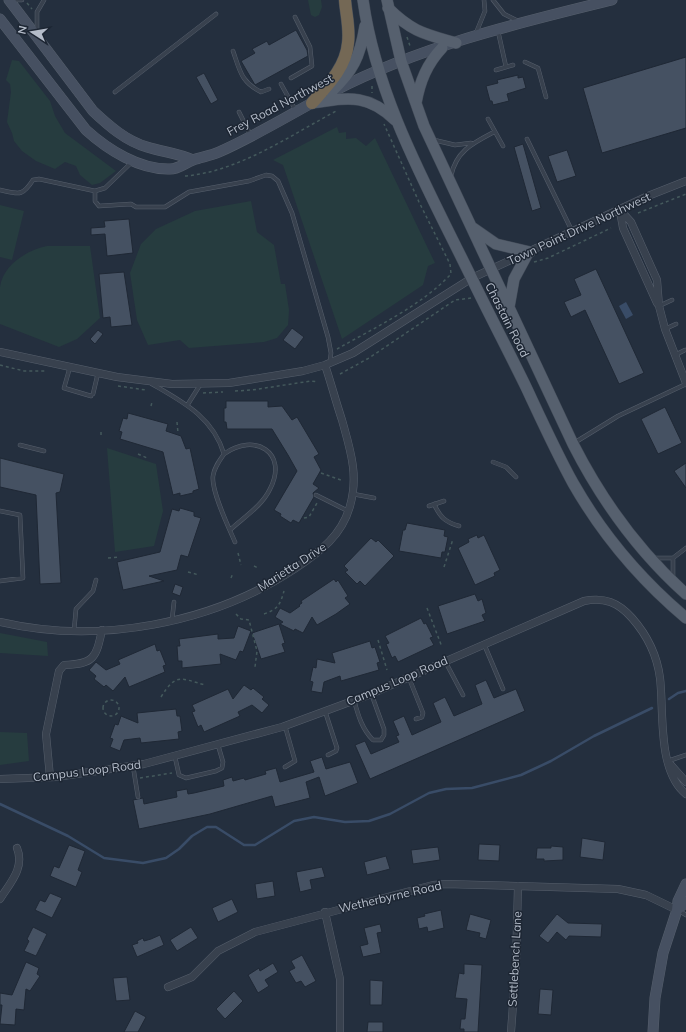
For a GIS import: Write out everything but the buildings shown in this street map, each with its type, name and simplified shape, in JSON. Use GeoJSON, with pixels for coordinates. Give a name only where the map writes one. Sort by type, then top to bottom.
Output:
{"type":"FeatureCollection","features":[{"type":"Feature","properties":{"kind":"highway"},"geometry":{"type":"LineString","coordinates":[[312,103],[339,69],[347,50],[348,33],[345,0]]}},
{"type":"Feature","properties":{"kind":"main road"},"geometry":{"type":"LineString","coordinates":[[9,0],[93,111],[106,124],[120,134],[145,147],[178,154],[193,160]]}},
{"type":"Feature","properties":{"kind":"main road","name":"Chastain Road"},"geometry":{"type":"LineString","coordinates":[[363,0],[366,20],[379,69],[398,122],[560,459],[589,509],[638,572],[686,618]]}},
{"type":"Feature","properties":{"kind":"main road","name":"Frey Road Northwest"},"geometry":{"type":"LineString","coordinates":[[0,19],[86,130],[106,146],[134,161],[171,169],[218,152],[251,136],[331,92],[379,69],[456,42],[584,3],[612,0]]}},
{"type":"Feature","properties":{"kind":"main road"},"geometry":{"type":"LineString","coordinates":[[388,4],[402,21],[419,32],[456,42]]}},
{"type":"Feature","properties":{"kind":"main road","name":"Chastain Road"},"geometry":{"type":"LineString","coordinates":[[388,4],[401,61],[430,139],[573,444],[589,475],[612,511],[648,557],[686,594]]}},
{"type":"Feature","properties":{"kind":"main road"},"geometry":{"type":"LineString","coordinates":[[331,92],[355,65],[363,42],[366,20]]}},
{"type":"Feature","properties":{"kind":"main road"},"geometry":{"type":"LineString","coordinates":[[416,104],[424,74],[433,57],[442,48]]}},
{"type":"Feature","properties":{"kind":"main road"},"geometry":{"type":"LineString","coordinates":[[312,103],[345,99],[365,100],[382,109],[398,122]]}},
{"type":"Feature","properties":{"kind":"main road"},"geometry":{"type":"LineString","coordinates":[[472,227],[496,244],[530,256],[515,277],[510,307]]}},
{"type":"Feature","properties":{"kind":"main road"},"geometry":{"type":"LineString","coordinates":[[653,1032],[658,980],[663,954],[677,910],[678,900],[686,884]]}},
{"type":"Feature","properties":{"kind":"main road"},"geometry":{"type":"LineString","coordinates":[[677,910],[686,902]]}},
{"type":"Feature","properties":{"kind":"street","name":"Town Point Drive Northwest"},"geometry":{"type":"LineString","coordinates":[[0,352],[98,373],[149,382],[200,385],[263,379],[328,364],[362,348],[472,278],[530,256],[572,232],[661,190],[686,182]]}},
{"type":"Feature","properties":{"kind":"street"},"geometry":{"type":"LineString","coordinates":[[620,210],[623,228],[659,306]]}},
{"type":"Feature","properties":{"kind":"street"},"geometry":{"type":"LineString","coordinates":[[620,210],[631,222],[655,274],[657,280],[659,306],[665,330],[674,356],[686,383]]}},
{"type":"Feature","properties":{"kind":"street","name":"Marietta Drive"},"geometry":{"type":"LineString","coordinates":[[0,622],[48,630],[102,630],[134,627],[172,620],[211,609],[252,593],[287,574],[323,548],[335,538],[348,511],[353,494],[355,478],[354,461],[328,364]]}},
{"type":"Feature","properties":{"kind":"street","name":"Campus Loop Road"},"geometry":{"type":"LineString","coordinates":[[0,779],[50,777],[132,766],[175,757],[285,726],[372,693],[584,601],[600,599],[616,603],[626,611],[647,639],[656,659],[660,677],[663,735],[672,777],[686,794]]}},
{"type":"Feature","properties":{"kind":"street"},"geometry":{"type":"LineString","coordinates":[[50,777],[46,734],[59,671],[64,665],[85,664],[91,659],[98,646],[102,630]]}},
{"type":"Feature","properties":{"kind":"street"},"geometry":{"type":"LineString","coordinates":[[669,762],[686,782]]}},
{"type":"Feature","properties":{"kind":"street"},"geometry":{"type":"LineString","coordinates":[[0,899],[19,867],[20,856],[17,848]]}},
{"type":"Feature","properties":{"kind":"street","name":"Wetherbyrne Road"},"geometry":{"type":"LineString","coordinates":[[168,987],[192,977],[218,951],[255,932],[325,912],[433,885],[446,884],[618,889],[646,896],[677,910]]}},
{"type":"Feature","properties":{"kind":"street","name":"Settlebench Lane"},"geometry":{"type":"LineString","coordinates":[[510,1032],[516,964],[518,886]]}},
{"type":"Feature","properties":{"kind":"street"},"geometry":{"type":"LineString","coordinates":[[325,912],[340,979],[340,1032]]}},
{"type":"Feature","properties":{"kind":"lane"},"geometry":{"type":"LineString","coordinates":[[15,0],[22,0]]}},
{"type":"Feature","properties":{"kind":"lane"},"geometry":{"type":"LineString","coordinates":[[38,37],[36,18],[39,6],[44,0]]}},
{"type":"Feature","properties":{"kind":"lane"},"geometry":{"type":"LineString","coordinates":[[474,37],[485,11],[484,0]]}},
{"type":"Feature","properties":{"kind":"lane"},"geometry":{"type":"LineString","coordinates":[[493,0],[496,6],[504,14],[521,22]]}},
{"type":"Feature","properties":{"kind":"lane"},"geometry":{"type":"LineString","coordinates":[[115,92],[216,14]]}},
{"type":"Feature","properties":{"kind":"lane"},"geometry":{"type":"LineString","coordinates":[[291,78],[312,66],[310,46],[294,17]]}},
{"type":"Feature","properties":{"kind":"lane"},"geometry":{"type":"LineString","coordinates":[[498,29],[506,67]]}},
{"type":"Feature","properties":{"kind":"lane"},"geometry":{"type":"LineString","coordinates":[[233,51],[240,72],[250,86],[261,92],[269,89]]}},
{"type":"Feature","properties":{"kind":"lane"},"geometry":{"type":"LineString","coordinates":[[525,62],[538,68],[546,97]]}},
{"type":"Feature","properties":{"kind":"lane"},"geometry":{"type":"LineString","coordinates":[[496,70],[513,65]]}},
{"type":"Feature","properties":{"kind":"lane"},"geometry":{"type":"LineString","coordinates":[[281,84],[296,111]]}},
{"type":"Feature","properties":{"kind":"lane"},"geometry":{"type":"LineString","coordinates":[[239,112],[251,136]]}},
{"type":"Feature","properties":{"kind":"lane"},"geometry":{"type":"LineString","coordinates":[[488,119],[503,146]]}},
{"type":"Feature","properties":{"kind":"lane"},"geometry":{"type":"LineString","coordinates":[[450,181],[456,159],[472,143],[494,132]]}},
{"type":"Feature","properties":{"kind":"lane"},"geometry":{"type":"LineString","coordinates":[[430,139],[455,145],[472,143]]}},
{"type":"Feature","properties":{"kind":"lane"},"geometry":{"type":"LineString","coordinates":[[527,139],[572,232]]}},
{"type":"Feature","properties":{"kind":"lane"},"geometry":{"type":"LineString","coordinates":[[0,190],[19,194],[25,192],[33,180],[39,179],[95,191],[105,188],[123,169],[134,161]]}},
{"type":"Feature","properties":{"kind":"lane"},"geometry":{"type":"LineString","coordinates":[[95,191],[95,201],[99,206],[131,204],[136,207],[165,207],[189,192],[249,181],[266,175],[272,176],[278,181],[295,220],[328,337],[331,353],[328,364]]}},
{"type":"Feature","properties":{"kind":"lane"},"geometry":{"type":"LineString","coordinates":[[659,306],[672,300]]}},
{"type":"Feature","properties":{"kind":"lane"},"geometry":{"type":"LineString","coordinates":[[665,330],[676,324]]}},
{"type":"Feature","properties":{"kind":"lane"},"geometry":{"type":"LineString","coordinates":[[674,356],[685,350]]}},
{"type":"Feature","properties":{"kind":"lane"},"geometry":{"type":"LineString","coordinates":[[70,367],[64,388],[92,395],[98,373]]}},
{"type":"Feature","properties":{"kind":"lane"},"geometry":{"type":"LineString","coordinates":[[149,382],[188,404],[203,417],[219,442],[224,454]]}},
{"type":"Feature","properties":{"kind":"lane"},"geometry":{"type":"LineString","coordinates":[[573,444],[618,416],[686,383]]}},
{"type":"Feature","properties":{"kind":"lane"},"geometry":{"type":"LineString","coordinates":[[188,404],[200,385]]}},
{"type":"Feature","properties":{"kind":"lane"},"geometry":{"type":"LineString","coordinates":[[230,530],[263,501],[271,488],[276,468],[271,454],[262,447],[248,444],[234,447],[224,454],[215,468],[213,478],[230,530],[236,542]]}},
{"type":"Feature","properties":{"kind":"lane"},"geometry":{"type":"LineString","coordinates":[[20,445],[44,451]]}},
{"type":"Feature","properties":{"kind":"lane"},"geometry":{"type":"LineString","coordinates":[[493,462],[506,467],[516,477]]}},
{"type":"Feature","properties":{"kind":"lane"},"geometry":{"type":"LineString","coordinates":[[353,494],[374,498]]}},
{"type":"Feature","properties":{"kind":"lane"},"geometry":{"type":"LineString","coordinates":[[316,495],[348,511]]}},
{"type":"Feature","properties":{"kind":"lane"},"geometry":{"type":"LineString","coordinates":[[429,506],[444,501]]}},
{"type":"Feature","properties":{"kind":"lane"},"geometry":{"type":"LineString","coordinates":[[434,504],[439,515],[448,523],[459,526]]}},
{"type":"Feature","properties":{"kind":"lane"},"geometry":{"type":"LineString","coordinates":[[0,511],[20,515],[23,578],[0,581]]}},
{"type":"Feature","properties":{"kind":"lane"},"geometry":{"type":"LineString","coordinates":[[648,557],[662,559],[673,558],[686,548]]}},
{"type":"Feature","properties":{"kind":"lane"},"geometry":{"type":"LineString","coordinates":[[673,558],[672,572],[674,583]]}},
{"type":"Feature","properties":{"kind":"lane"},"geometry":{"type":"LineString","coordinates":[[74,630],[76,609],[80,602],[93,591],[96,580]]}},
{"type":"Feature","properties":{"kind":"lane"},"geometry":{"type":"LineString","coordinates":[[172,620],[174,602]]}},
{"type":"Feature","properties":{"kind":"lane"},"geometry":{"type":"LineString","coordinates":[[484,644],[503,688]]}},
{"type":"Feature","properties":{"kind":"lane"},"geometry":{"type":"LineString","coordinates":[[446,661],[463,695]]}},
{"type":"Feature","properties":{"kind":"lane"},"geometry":{"type":"LineString","coordinates":[[409,677],[424,713],[422,717],[416,719]]}},
{"type":"Feature","properties":{"kind":"lane"},"geometry":{"type":"LineString","coordinates":[[354,700],[358,717],[365,730],[373,740],[381,740],[384,735],[384,729],[372,693]]}},
{"type":"Feature","properties":{"kind":"lane"},"geometry":{"type":"LineString","coordinates":[[325,711],[337,748],[336,751],[328,755]]}},
{"type":"Feature","properties":{"kind":"lane"},"geometry":{"type":"LineString","coordinates":[[285,726],[296,761],[285,767]]}},
{"type":"Feature","properties":{"kind":"lane"},"geometry":{"type":"LineString","coordinates":[[175,757],[179,775],[186,778],[216,771],[222,768],[223,762],[218,745]]}},
{"type":"Feature","properties":{"kind":"lane"},"geometry":{"type":"LineString","coordinates":[[669,762],[686,755]]}},
{"type":"Feature","properties":{"kind":"lane"},"geometry":{"type":"LineString","coordinates":[[132,766],[138,797]]}},
{"type":"Feature","properties":{"kind":"lane"},"geometry":{"type":"LineString","coordinates":[[677,910],[686,915]]}},
{"type":"Feature","properties":{"kind":"path"},"geometry":{"type":"LineString","coordinates":[[27,3],[33,11]]}},
{"type":"Feature","properties":{"kind":"path"},"geometry":{"type":"LineString","coordinates":[[407,37],[410,46]]}},
{"type":"Feature","properties":{"kind":"path"},"geometry":{"type":"LineString","coordinates":[[183,176],[204,174],[245,160],[344,108]]}},
{"type":"Feature","properties":{"kind":"path"},"geometry":{"type":"LineString","coordinates":[[335,350],[384,323],[438,288],[451,274],[450,264],[419,202],[383,122]]}},
{"type":"Feature","properties":{"kind":"path"},"geometry":{"type":"LineString","coordinates":[[638,213],[686,194]]}},
{"type":"Feature","properties":{"kind":"path"},"geometry":{"type":"LineString","coordinates":[[530,256],[548,258],[611,228]]}},
{"type":"Feature","properties":{"kind":"path"},"geometry":{"type":"LineString","coordinates":[[340,374],[369,358],[455,300],[470,299]]}},
{"type":"Feature","properties":{"kind":"path"},"geometry":{"type":"LineString","coordinates":[[0,365],[24,371],[48,371]]}},
{"type":"Feature","properties":{"kind":"path"},"geometry":{"type":"LineString","coordinates":[[201,393],[252,390],[284,384],[311,381],[318,382]]}},
{"type":"Feature","properties":{"kind":"path"},"geometry":{"type":"LineString","coordinates":[[151,406],[152,402]]}},
{"type":"Feature","properties":{"kind":"path"},"geometry":{"type":"LineString","coordinates":[[177,422],[178,433]]}},
{"type":"Feature","properties":{"kind":"path"},"geometry":{"type":"LineString","coordinates":[[138,454],[148,458]]}},
{"type":"Feature","properties":{"kind":"path"},"geometry":{"type":"LineString","coordinates":[[321,473],[341,480]]}},
{"type":"Feature","properties":{"kind":"path"},"geometry":{"type":"LineString","coordinates":[[304,518],[309,517],[321,498]]}},
{"type":"Feature","properties":{"kind":"path"},"geometry":{"type":"LineString","coordinates":[[444,567],[452,539]]}},
{"type":"Feature","properties":{"kind":"path"},"geometry":{"type":"LineString","coordinates":[[238,553],[241,565]]}},
{"type":"Feature","properties":{"kind":"path"},"geometry":{"type":"LineString","coordinates":[[108,558],[119,556]]}},
{"type":"Feature","properties":{"kind":"path"},"geometry":{"type":"LineString","coordinates":[[254,566],[258,568]]}},
{"type":"Feature","properties":{"kind":"path"},"geometry":{"type":"LineString","coordinates":[[188,572],[199,575]]}},
{"type":"Feature","properties":{"kind":"path"},"geometry":{"type":"LineString","coordinates":[[231,578],[232,573]]}},
{"type":"Feature","properties":{"kind":"path"},"geometry":{"type":"LineString","coordinates":[[264,614],[275,610],[284,591]]}},
{"type":"Feature","properties":{"kind":"path"},"geometry":{"type":"LineString","coordinates":[[427,608],[442,647]]}},
{"type":"Feature","properties":{"kind":"path"},"geometry":{"type":"LineString","coordinates":[[236,614],[240,619],[249,620],[257,652],[255,667]]}},
{"type":"Feature","properties":{"kind":"path"},"geometry":{"type":"LineString","coordinates":[[378,640],[387,670]]}},
{"type":"Feature","properties":{"kind":"path"},"geometry":{"type":"LineString","coordinates":[[161,697],[170,682],[181,678],[205,685]]}},
{"type":"Feature","properties":{"kind":"path"},"geometry":{"type":"LineString","coordinates":[[110,700],[117,703],[119,708],[116,714],[111,716],[104,712],[103,707],[105,702],[110,700]]}},
{"type":"Feature","properties":{"kind":"path"},"geometry":{"type":"LineString","coordinates":[[135,780],[178,771]]}},
{"type":"Feature","properties":{"kind":"green space"},"geometry":{"type":"Polygon","coordinates":[[[308,0],[321,0],[322,7],[319,15],[315,17],[311,15],[308,0]]]}},
{"type":"Feature","properties":{"kind":"green space"},"geometry":{"type":"Polygon","coordinates":[[[12,60],[19,61],[50,101],[55,116],[65,133],[116,171],[100,183],[92,185],[80,175],[76,166],[65,162],[55,169],[36,161],[22,151],[14,141],[7,122],[11,92],[10,84],[6,80],[12,60]]]}},
{"type":"Feature","properties":{"kind":"green space"},"geometry":{"type":"Polygon","coordinates":[[[337,127],[339,133],[346,132],[346,139],[356,138],[366,146],[375,138],[435,263],[428,266],[423,285],[342,339],[283,165],[273,160],[337,127]]]}},
{"type":"Feature","properties":{"kind":"green space"},"geometry":{"type":"Polygon","coordinates":[[[251,201],[257,232],[274,245],[281,284],[285,284],[289,310],[288,325],[277,338],[264,342],[189,348],[180,340],[148,345],[137,320],[130,273],[141,244],[156,229],[195,211],[251,201]]]}},
{"type":"Feature","properties":{"kind":"green space"},"geometry":{"type":"Polygon","coordinates":[[[0,205],[24,211],[12,260],[0,257],[0,205]]]}},
{"type":"Feature","properties":{"kind":"green space"},"geometry":{"type":"Polygon","coordinates":[[[47,246],[90,246],[100,318],[77,339],[59,347],[0,324],[0,287],[6,272],[11,265],[24,255],[47,246]]]}},
{"type":"Feature","properties":{"kind":"green space"},"geometry":{"type":"Polygon","coordinates":[[[107,448],[156,464],[163,511],[154,546],[115,552],[107,448]]]}},
{"type":"Feature","properties":{"kind":"green space"},"geometry":{"type":"Polygon","coordinates":[[[0,633],[47,642],[48,656],[0,653],[0,633]]]}},
{"type":"Feature","properties":{"kind":"green space"},"geometry":{"type":"Polygon","coordinates":[[[0,732],[27,733],[29,761],[0,765],[0,732]]]}},
{"type":"Feature","properties":{"kind":"water"},"geometry":{"type":"Polygon","coordinates":[[[626,302],[633,315],[626,319],[619,306],[626,302]]]}},
{"type":"Feature","properties":{"kind":"waterway"},"geometry":{"type":"LineString","coordinates":[[669,699],[678,693],[686,691]]}},
{"type":"Feature","properties":{"kind":"waterway"},"geometry":{"type":"LineString","coordinates":[[0,804],[68,836],[104,858],[143,863],[166,858],[179,849],[192,836],[207,827],[216,827],[244,845],[255,845],[294,821],[314,817],[345,822],[369,821],[390,814],[429,793],[446,789],[472,788],[521,775],[551,761],[594,736],[652,708]]}}]}
